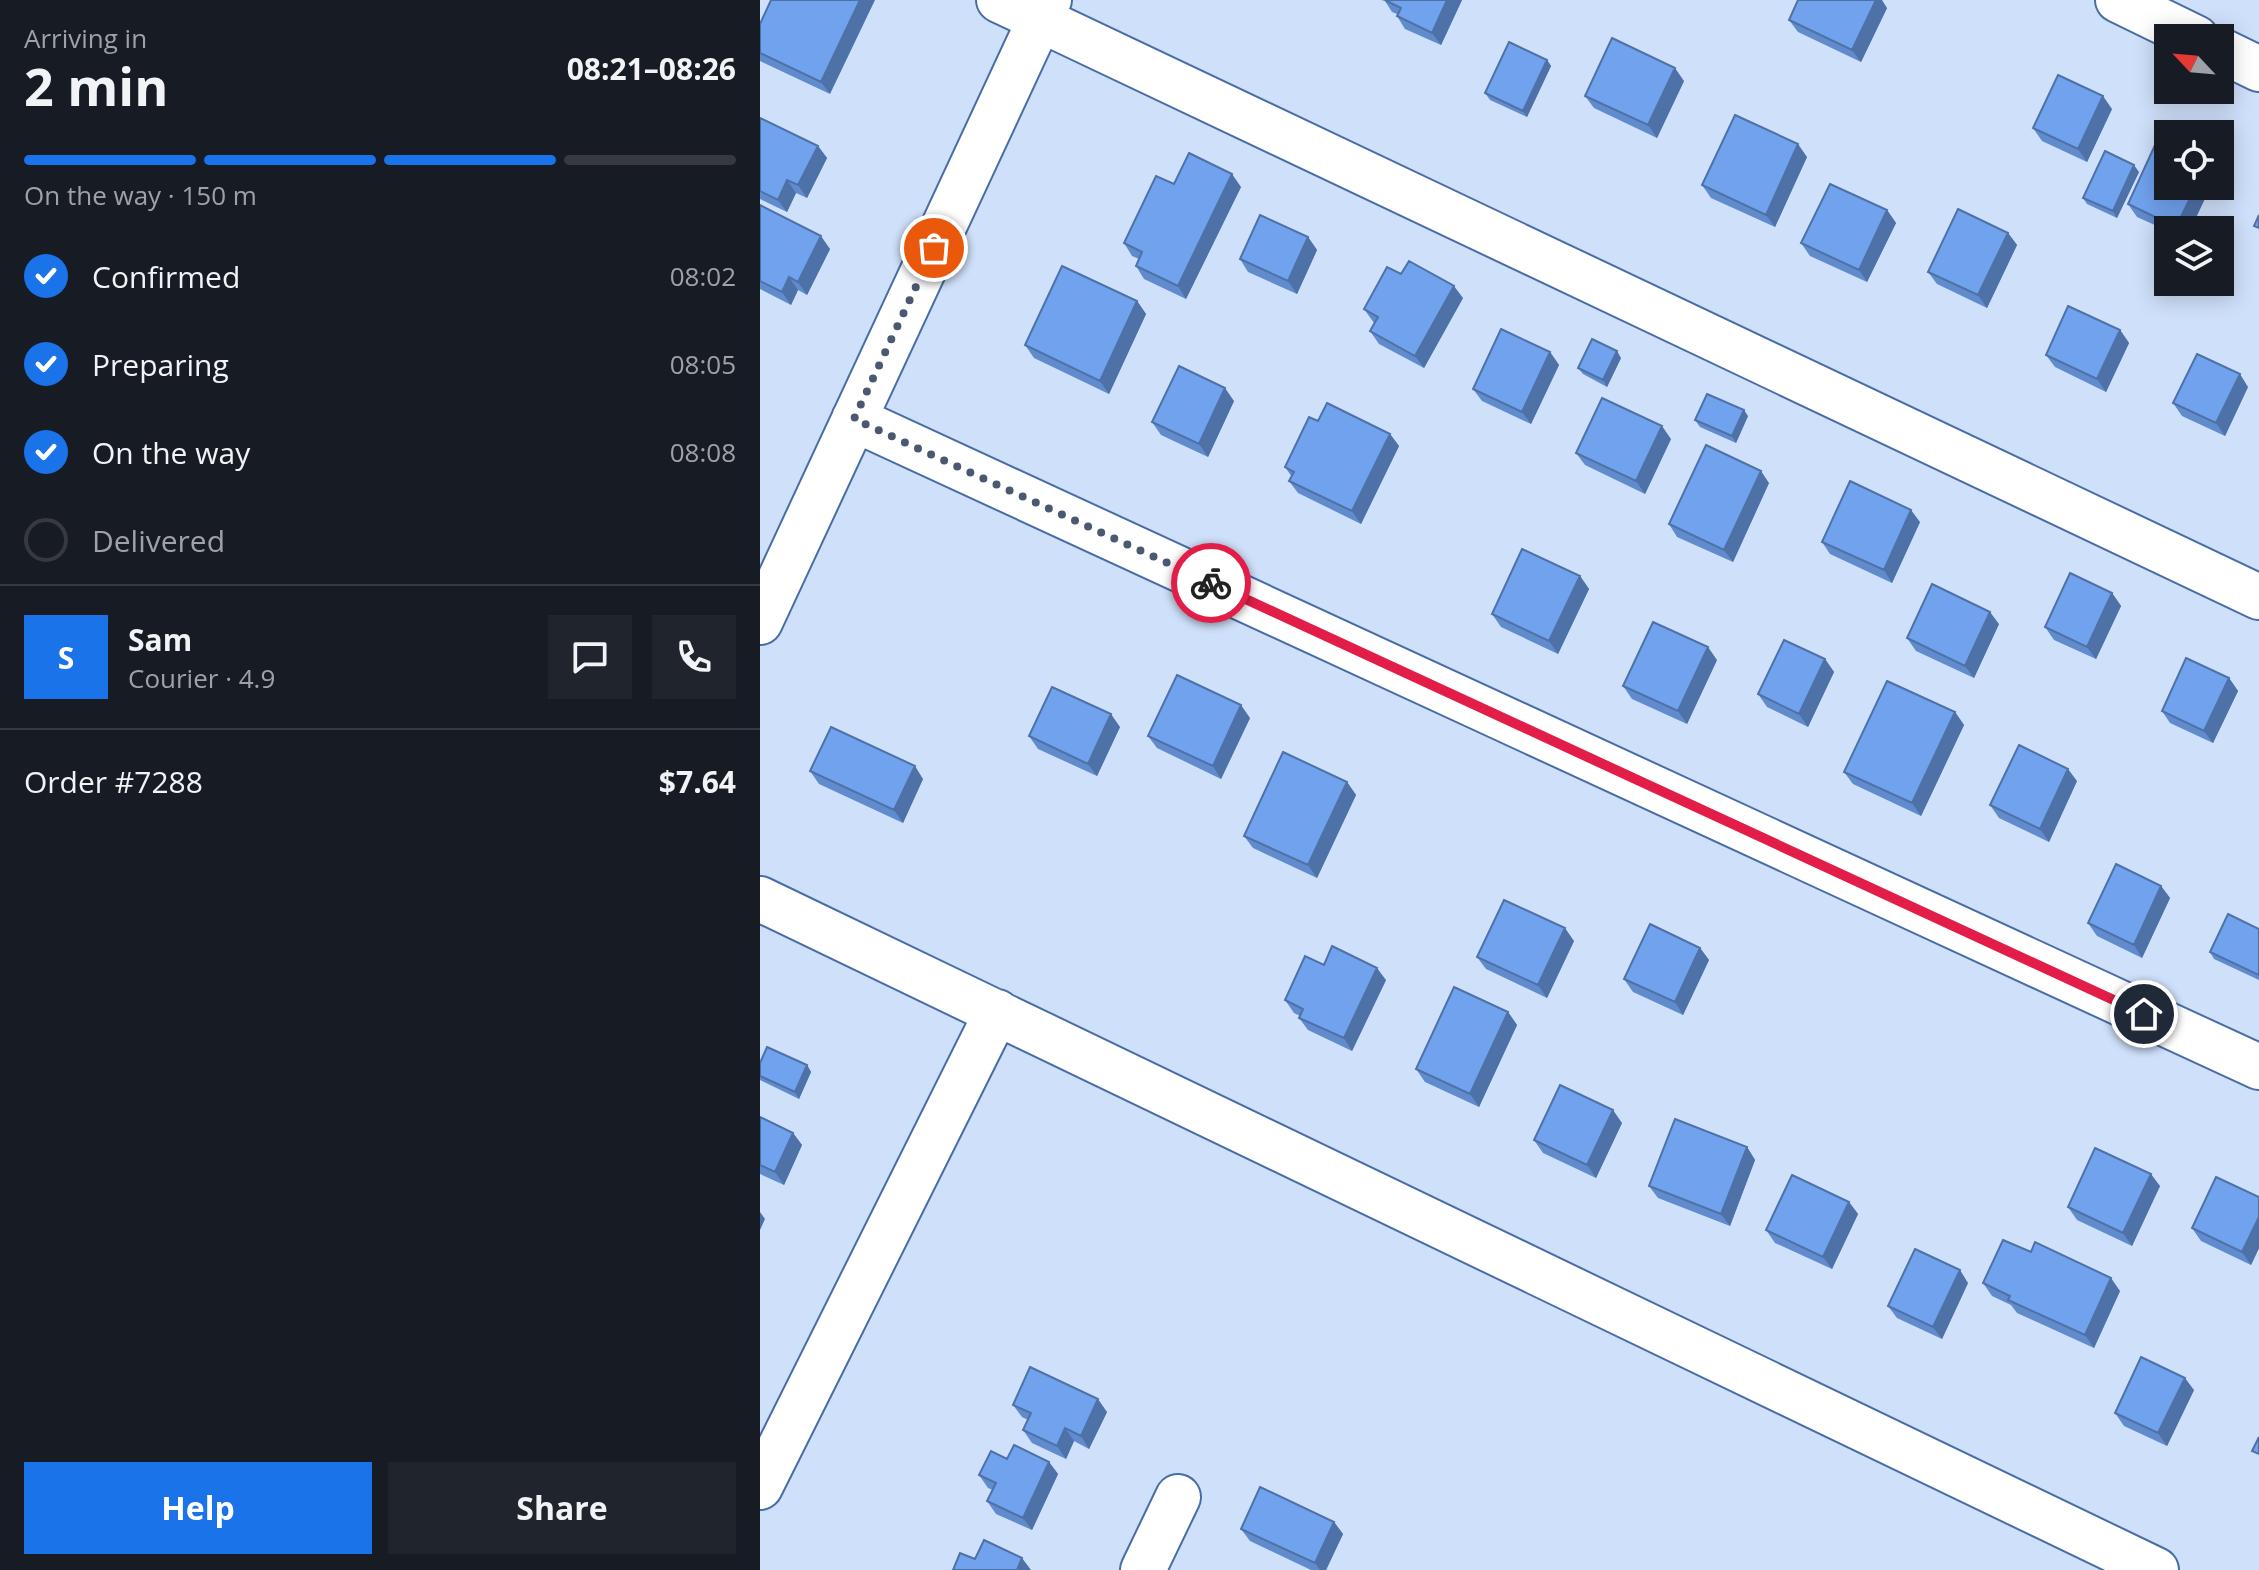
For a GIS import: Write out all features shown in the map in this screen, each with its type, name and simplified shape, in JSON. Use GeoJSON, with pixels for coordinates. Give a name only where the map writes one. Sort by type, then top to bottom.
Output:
{"type":"FeatureCollection","features":[{"type":"Feature","properties":{"kind":"street"},"geometry":{"type":"LineString","coordinates":[[999,0],[1045,10],[2259,597]]}},
{"type":"Feature","properties":{"kind":"street"},"geometry":{"type":"LineString","coordinates":[[2118,0],[2167,24]]}},
{"type":"Feature","properties":{"kind":"street"},"geometry":{"type":"LineString","coordinates":[[760,622],[1045,10]]}},
{"type":"Feature","properties":{"kind":"street"},"geometry":{"type":"LineString","coordinates":[[2234,57],[2259,69]]}},
{"type":"Feature","properties":{"kind":"street"},"geometry":{"type":"LineString","coordinates":[[854,419],[2259,1067]]}},
{"type":"Feature","properties":{"kind":"street"},"geometry":{"type":"LineString","coordinates":[[760,899],[2156,1570]]}},
{"type":"Feature","properties":{"kind":"street"},"geometry":{"type":"LineString","coordinates":[[760,1487],[997,1012]]}},
{"type":"Feature","properties":{"kind":"street"},"geometry":{"type":"LineString","coordinates":[[1143,1570],[1178,1497]]}},
{"type":"Feature","properties":{"kind":"building"},"geometry":{"type":"Polygon","coordinates":[[[771,0],[860,0],[821,82],[760,53],[760,24],[771,0]]]}},
{"type":"Feature","properties":{"kind":"building"},"geometry":{"type":"Polygon","coordinates":[[[1385,0],[1447,0],[1432,33],[1397,16],[1401,8],[1385,0]]]}},
{"type":"Feature","properties":{"kind":"building"},"geometry":{"type":"Polygon","coordinates":[[[1798,0],[1876,0],[1852,50],[1789,20],[1798,0]]]}},
{"type":"Feature","properties":{"kind":"building"},"geometry":{"type":"Polygon","coordinates":[[[1612,38],[1675,68],[1648,125],[1585,96],[1612,38]]]}},
{"type":"Feature","properties":{"kind":"building"},"geometry":{"type":"Polygon","coordinates":[[[1509,42],[1547,60],[1523,111],[1485,93],[1509,42]]]}},
{"type":"Feature","properties":{"kind":"building"},"geometry":{"type":"Polygon","coordinates":[[[2058,75],[2103,96],[2078,149],[2033,128],[2058,75]]]}},
{"type":"Feature","properties":{"kind":"building"},"geometry":{"type":"Polygon","coordinates":[[[1735,115],[1798,144],[1766,215],[1702,185],[1735,115]]]}},
{"type":"Feature","properties":{"kind":"building"},"geometry":{"type":"Polygon","coordinates":[[[760,118],[818,146],[798,185],[787,180],[778,200],[760,191],[760,118]]]}},
{"type":"Feature","properties":{"kind":"building"},"geometry":{"type":"Polygon","coordinates":[[[2154,147],[2154,200],[2189,200],[2181,216],[2154,216],[2128,204],[2154,147]]]}},
{"type":"Feature","properties":{"kind":"building"},"geometry":{"type":"Polygon","coordinates":[[[2105,151],[2134,165],[2113,211],[2083,198],[2105,151]]]}},
{"type":"Feature","properties":{"kind":"building"},"geometry":{"type":"Polygon","coordinates":[[[1189,153],[1232,174],[1178,286],[1136,266],[1142,252],[1124,243],[1156,176],[1174,184],[1189,153]]]}},
{"type":"Feature","properties":{"kind":"building"},"geometry":{"type":"Polygon","coordinates":[[[1830,184],[1887,210],[1859,270],[1801,243],[1830,184]]]}},
{"type":"Feature","properties":{"kind":"building"},"geometry":{"type":"Polygon","coordinates":[[[760,205],[821,236],[798,282],[789,277],[782,292],[760,281],[760,205]]]}},
{"type":"Feature","properties":{"kind":"building"},"geometry":{"type":"Polygon","coordinates":[[[1958,209],[2008,233],[1978,295],[1928,272],[1958,209]]]}},
{"type":"Feature","properties":{"kind":"building"},"geometry":{"type":"Polygon","coordinates":[[[1260,215],[1308,237],[1288,281],[1240,259],[1260,215]]]}},
{"type":"Feature","properties":{"kind":"building"},"geometry":{"type":"Polygon","coordinates":[[[1409,261],[1454,286],[1415,356],[1370,331],[1378,317],[1364,309],[1387,267],[1401,274],[1409,261]]]}},
{"type":"Feature","properties":{"kind":"building"},"geometry":{"type":"Polygon","coordinates":[[[1062,266],[1137,301],[1100,381],[1025,345],[1062,266]]]}},
{"type":"Feature","properties":{"kind":"building"},"geometry":{"type":"Polygon","coordinates":[[[2068,306],[2120,330],[2097,379],[2046,355],[2068,306]]]}},
{"type":"Feature","properties":{"kind":"building"},"geometry":{"type":"Polygon","coordinates":[[[1501,329],[1550,352],[1522,412],[1473,389],[1501,329]]]}},
{"type":"Feature","properties":{"kind":"building"},"geometry":{"type":"Polygon","coordinates":[[[1592,339],[1617,351],[1603,380],[1578,368],[1592,339]]]}},
{"type":"Feature","properties":{"kind":"building"},"geometry":{"type":"Polygon","coordinates":[[[2197,354],[2240,374],[2216,423],[2173,403],[2197,354]]]}},
{"type":"Feature","properties":{"kind":"building"},"geometry":{"type":"Polygon","coordinates":[[[1179,366],[1225,388],[1199,444],[1152,422],[1179,366]]]}},
{"type":"Feature","properties":{"kind":"building"},"geometry":{"type":"Polygon","coordinates":[[[1707,394],[1744,410],[1732,436],[1695,420],[1707,394]]]}},
{"type":"Feature","properties":{"kind":"building"},"geometry":{"type":"Polygon","coordinates":[[[1602,398],[1662,426],[1636,481],[1576,453],[1602,398]]]}},
{"type":"Feature","properties":{"kind":"building"},"geometry":{"type":"Polygon","coordinates":[[[1327,403],[1390,434],[1352,511],[1289,481],[1294,472],[1285,467],[1309,417],[1318,421],[1327,403]]]}},
{"type":"Feature","properties":{"kind":"building"},"geometry":{"type":"Polygon","coordinates":[[[1706,445],[1761,471],[1724,550],[1669,524],[1706,445]]]}},
{"type":"Feature","properties":{"kind":"building"},"geometry":{"type":"Polygon","coordinates":[[[1850,481],[1911,510],[1884,570],[1822,542],[1850,481]]]}},
{"type":"Feature","properties":{"kind":"building"},"geometry":{"type":"Polygon","coordinates":[[[1522,549],[1580,576],[1549,641],[1492,614],[1522,549]]]}},
{"type":"Feature","properties":{"kind":"building"},"geometry":{"type":"Polygon","coordinates":[[[2070,573],[2112,593],[2087,647],[2045,627],[2070,573]]]}},
{"type":"Feature","properties":{"kind":"building"},"geometry":{"type":"Polygon","coordinates":[[[1932,584],[1990,612],[1965,666],[1907,638],[1932,584]]]}},
{"type":"Feature","properties":{"kind":"building"},"geometry":{"type":"Polygon","coordinates":[[[1653,622],[1708,647],[1678,711],[1623,686],[1653,622]]]}},
{"type":"Feature","properties":{"kind":"building"},"geometry":{"type":"Polygon","coordinates":[[[1784,640],[1825,659],[1799,714],[1758,694],[1784,640]]]}},
{"type":"Feature","properties":{"kind":"building"},"geometry":{"type":"Polygon","coordinates":[[[2186,658],[2229,678],[2204,731],[2162,711],[2186,658]]]}},
{"type":"Feature","properties":{"kind":"building"},"geometry":{"type":"Polygon","coordinates":[[[1177,675],[1241,705],[1213,766],[1148,736],[1177,675]]]}},
{"type":"Feature","properties":{"kind":"building"},"geometry":{"type":"Polygon","coordinates":[[[1887,681],[1955,712],[1912,803],[1844,772],[1887,681]]]}},
{"type":"Feature","properties":{"kind":"building"},"geometry":{"type":"Polygon","coordinates":[[[1052,687],[1111,714],[1088,764],[1029,736],[1052,687]]]}},
{"type":"Feature","properties":{"kind":"building"},"geometry":{"type":"Polygon","coordinates":[[[831,727],[915,766],[894,810],[810,771],[831,727]]]}},
{"type":"Feature","properties":{"kind":"building"},"geometry":{"type":"Polygon","coordinates":[[[2019,745],[2068,769],[2040,829],[1990,805],[2019,745]]]}},
{"type":"Feature","properties":{"kind":"building"},"geometry":{"type":"Polygon","coordinates":[[[1283,752],[1347,782],[1308,865],[1244,836],[1283,752]]]}},
{"type":"Feature","properties":{"kind":"building"},"geometry":{"type":"Polygon","coordinates":[[[2116,864],[2161,886],[2134,945],[2088,923],[2116,864]]]}},
{"type":"Feature","properties":{"kind":"building"},"geometry":{"type":"Polygon","coordinates":[[[1504,900],[1565,928],[1538,985],[1477,957],[1504,900]]]}},
{"type":"Feature","properties":{"kind":"building"},"geometry":{"type":"Polygon","coordinates":[[[2228,914],[2259,929],[2259,975],[2210,952],[2228,914]]]}},
{"type":"Feature","properties":{"kind":"building"},"geometry":{"type":"Polygon","coordinates":[[[1650,924],[1700,948],[1675,1002],[1624,979],[1650,924]]]}},
{"type":"Feature","properties":{"kind":"building"},"geometry":{"type":"Polygon","coordinates":[[[1332,946],[1377,968],[1344,1038],[1299,1018],[1303,1009],[1285,1000],[1305,956],[1324,965],[1332,946]]]}},
{"type":"Feature","properties":{"kind":"building"},"geometry":{"type":"Polygon","coordinates":[[[1454,987],[1508,1012],[1470,1094],[1416,1069],[1454,987]]]}},
{"type":"Feature","properties":{"kind":"building"},"geometry":{"type":"Polygon","coordinates":[[[767,1047],[807,1065],[795,1092],[760,1076],[760,1063],[767,1047]]]}},
{"type":"Feature","properties":{"kind":"building"},"geometry":{"type":"Polygon","coordinates":[[[1560,1085],[1613,1110],[1587,1165],[1534,1140],[1560,1085]]]}},
{"type":"Feature","properties":{"kind":"building"},"geometry":{"type":"Polygon","coordinates":[[[760,1117],[793,1133],[775,1172],[760,1165],[760,1117]]]}},
{"type":"Feature","properties":{"kind":"building"},"geometry":{"type":"Polygon","coordinates":[[[1675,1119],[1747,1147],[1721,1214],[1649,1186],[1675,1119]]]}},
{"type":"Feature","properties":{"kind":"building"},"geometry":{"type":"Polygon","coordinates":[[[2095,1148],[2151,1174],[2123,1233],[2068,1207],[2095,1148]]]}},
{"type":"Feature","properties":{"kind":"building"},"geometry":{"type":"Polygon","coordinates":[[[1792,1175],[1849,1202],[1823,1257],[1766,1230],[1792,1175]]]}},
{"type":"Feature","properties":{"kind":"building"},"geometry":{"type":"Polygon","coordinates":[[[2216,1177],[2259,1197],[2259,1217],[2242,1252],[2192,1228],[2216,1177]]]}},
{"type":"Feature","properties":{"kind":"building"},"geometry":{"type":"Polygon","coordinates":[[[2003,1240],[2031,1252],[2035,1242],[2111,1278],[2085,1335],[2008,1300],[2010,1296],[1983,1283],[2003,1240]]]}},
{"type":"Feature","properties":{"kind":"building"},"geometry":{"type":"Polygon","coordinates":[[[1915,1249],[1960,1270],[1933,1327],[1888,1306],[1915,1249]]]}},
{"type":"Feature","properties":{"kind":"building"},"geometry":{"type":"Polygon","coordinates":[[[2141,1357],[2185,1378],[2158,1433],[2115,1413],[2141,1357]]]}},
{"type":"Feature","properties":{"kind":"building"},"geometry":{"type":"Polygon","coordinates":[[[1030,1367],[1098,1399],[1081,1436],[1065,1428],[1057,1446],[1023,1430],[1031,1413],[1013,1405],[1030,1367]]]}},
{"type":"Feature","properties":{"kind":"building"},"geometry":{"type":"Polygon","coordinates":[[[2259,1437],[2259,1454],[2252,1451],[2259,1437]]]}},
{"type":"Feature","properties":{"kind":"building"},"geometry":{"type":"Polygon","coordinates":[[[1014,1445],[1049,1462],[1023,1518],[987,1501],[996,1483],[979,1475],[991,1451],[1007,1459],[1014,1445]]]}},
{"type":"Feature","properties":{"kind":"building"},"geometry":{"type":"Polygon","coordinates":[[[1260,1487],[1334,1522],[1315,1563],[1241,1529],[1260,1487]]]}},
{"type":"Feature","properties":{"kind":"building"},"geometry":{"type":"Polygon","coordinates":[[[984,1540],[1022,1558],[1017,1570],[953,1570],[960,1553],[975,1559],[984,1540]]]}},
{"type":"Feature","properties":{"kind":"way so far"},"geometry":{"type":"LineString","coordinates":[[934,248],[854,419],[1211,583]]}},
{"type":"Feature","properties":{"kind":"route"},"geometry":{"type":"LineString","coordinates":[[1211,583],[2144,1014]]}}]}
